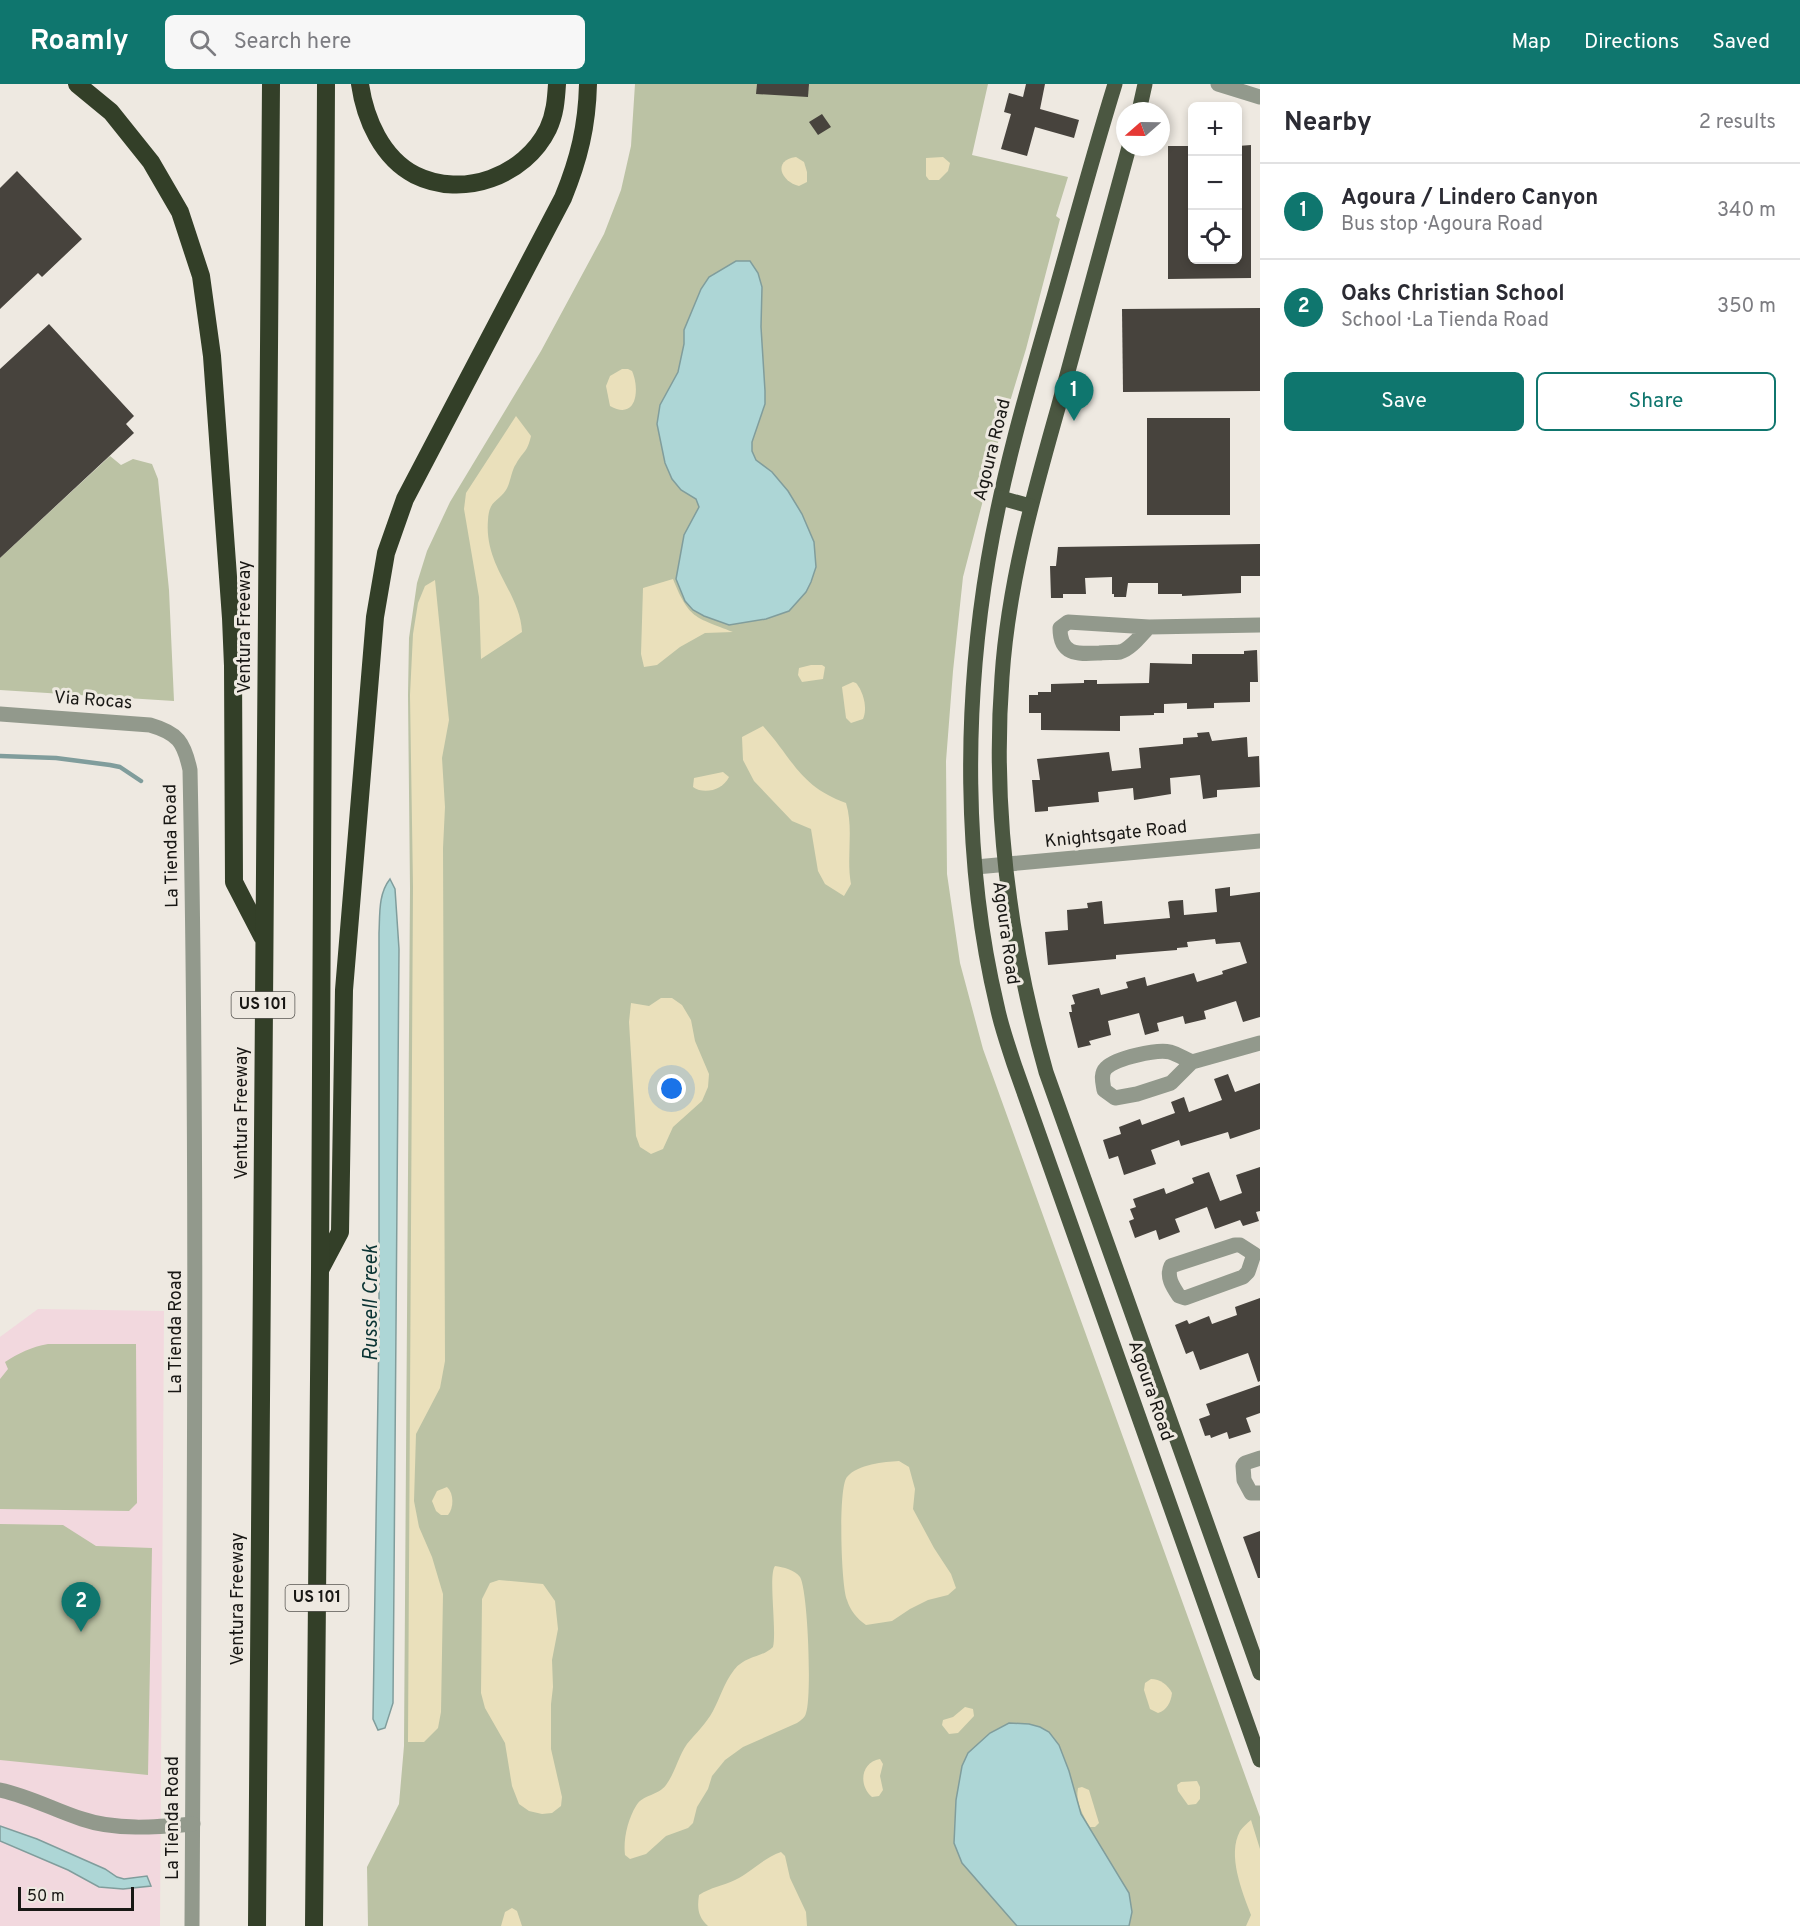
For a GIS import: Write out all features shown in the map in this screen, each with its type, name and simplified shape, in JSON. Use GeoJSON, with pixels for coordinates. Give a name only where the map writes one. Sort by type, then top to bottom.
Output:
{"type":"FeatureCollection","features":[{"type":"Feature","properties":{"kind":"highway"},"geometry":{"type":"LineString","coordinates":[[77,84],[111,112],[151,162],[180,213],[201,276],[212,356],[231,618],[234,882],[264,939]]}},
{"type":"Feature","properties":{"kind":"highway","name":"Ventura Freeway"},"geometry":{"type":"LineString","coordinates":[[257,1926],[271,84]]}},
{"type":"Feature","properties":{"kind":"highway","name":"US 101"},"geometry":{"type":"LineString","coordinates":[[314,1926],[326,84]]}},
{"type":"Feature","properties":{"kind":"highway"},"geometry":{"type":"LineString","coordinates":[[360,84],[365,111],[377,137],[393,157],[415,175],[440,183],[464,184],[489,180],[512,170],[529,156],[548,129],[555,108],[557,84]]}},
{"type":"Feature","properties":{"kind":"highway"},"geometry":{"type":"LineString","coordinates":[[320,1270],[340,1232],[344,990],[375,618],[386,554],[405,499],[563,198],[584,136],[588,84]]}},
{"type":"Feature","properties":{"kind":"main road","name":"Agoura Road"},"geometry":{"type":"LineString","coordinates":[[1115,84],[1027,393],[1000,498],[988,560],[977,639],[971,714],[970,786],[976,867],[983,935],[997,1007],[1014,1064],[1260,1760]]}},
{"type":"Feature","properties":{"kind":"main road"},"geometry":{"type":"LineString","coordinates":[[1141,102],[1145,84]]}},
{"type":"Feature","properties":{"kind":"main road","name":"Agoura Road"},"geometry":{"type":"LineString","coordinates":[[1127,156],[1030,506],[1014,582],[1002,677],[1000,763],[1004,865],[1017,955],[1029,1011],[1046,1072],[1260,1672]]}},
{"type":"Feature","properties":{"kind":"main road"},"geometry":{"type":"LineString","coordinates":[[1000,498],[1030,506]]}},
{"type":"Feature","properties":{"kind":"street"},"geometry":{"type":"LineString","coordinates":[[1218,84],[1260,97]]}},
{"type":"Feature","properties":{"kind":"street"},"geometry":{"type":"LineString","coordinates":[[1149,627],[1128,648],[1120,652],[1078,654],[1067,650],[1060,640],[1060,628],[1068,622],[1149,627],[1260,625]]}},
{"type":"Feature","properties":{"kind":"street","name":"Via Rocas"},"geometry":{"type":"LineString","coordinates":[[0,714],[150,725],[165,729],[180,740]]}},
{"type":"Feature","properties":{"kind":"street","name":"La Tienda Road"},"geometry":{"type":"LineString","coordinates":[[180,740],[187,754],[190,770],[194,974],[192,1926]]}},
{"type":"Feature","properties":{"kind":"street","name":"Knightsgate Road"},"geometry":{"type":"LineString","coordinates":[[976,867],[1260,841]]}},
{"type":"Feature","properties":{"kind":"street"},"geometry":{"type":"LineString","coordinates":[[1192,1062],[1169,1052],[1144,1054],[1115,1063],[1106,1069],[1102,1079],[1104,1090],[1115,1098],[1149,1090],[1171,1083],[1192,1062],[1260,1043]]}},
{"type":"Feature","properties":{"kind":"street"},"geometry":{"type":"LineString","coordinates":[[1235,1245],[1257,1253],[1244,1277],[1185,1298],[1179,1296],[1171,1284],[1169,1270],[1171,1266],[1235,1245]]}},
{"type":"Feature","properties":{"kind":"street"},"geometry":{"type":"LineString","coordinates":[[1260,1458],[1245,1463],[1243,1466],[1244,1480],[1251,1493],[1260,1493]]}},
{"type":"Feature","properties":{"kind":"street"},"geometry":{"type":"LineString","coordinates":[[0,1790],[24,1795],[83,1820],[103,1824],[156,1827],[193,1824]]}},
{"type":"Feature","properties":{"kind":"shaded area"},"geometry":{"type":"Polygon","coordinates":[[[38,1309],[164,1311],[160,1926],[0,1926],[0,1337],[38,1309]]]}},
{"type":"Feature","properties":{"kind":"green space"},"geometry":{"type":"Polygon","coordinates":[[[635,84],[988,84],[972,155],[1068,177],[1056,216],[1060,219],[1026,349],[1001,431],[963,577],[946,761],[947,874],[960,963],[983,1049],[1260,1817],[1260,1926],[368,1926],[367,1867],[399,1804],[404,1746],[410,888],[409,638],[417,583],[427,551],[450,502],[541,351],[604,234],[621,190],[631,146],[635,84]]]}},
{"type":"Feature","properties":{"kind":"green space"},"geometry":{"type":"Polygon","coordinates":[[[110,456],[121,465],[133,459],[152,464],[158,479],[169,590],[174,701],[0,690],[0,558],[110,456]]]}},
{"type":"Feature","properties":{"kind":"green space"},"geometry":{"type":"Polygon","coordinates":[[[48,1344],[136,1344],[137,1503],[129,1511],[0,1509],[0,1379],[8,1369],[5,1362],[25,1351],[48,1344]]]}},
{"type":"Feature","properties":{"kind":"green space"},"geometry":{"type":"Polygon","coordinates":[[[0,1524],[63,1525],[96,1546],[152,1548],[148,1775],[0,1760],[0,1524]]]}},
{"type":"Feature","properties":{"kind":"sand"},"geometry":{"type":"Polygon","coordinates":[[[796,157],[804,162],[807,172],[807,182],[799,186],[788,180],[782,171],[784,162],[796,157]]]}},
{"type":"Feature","properties":{"kind":"sand"},"geometry":{"type":"Polygon","coordinates":[[[943,157],[950,163],[948,171],[939,180],[929,180],[926,176],[926,158],[943,157]]]}},
{"type":"Feature","properties":{"kind":"sand"},"geometry":{"type":"Polygon","coordinates":[[[622,369],[632,371],[636,394],[631,406],[619,410],[610,406],[606,386],[610,376],[622,369]]]}},
{"type":"Feature","properties":{"kind":"sand"},"geometry":{"type":"Polygon","coordinates":[[[516,416],[531,436],[527,449],[514,467],[506,490],[490,509],[488,537],[496,566],[515,604],[522,632],[481,659],[479,597],[464,509],[466,493],[516,416]]]}},
{"type":"Feature","properties":{"kind":"sand"},"geometry":{"type":"Polygon","coordinates":[[[673,579],[684,602],[695,615],[733,632],[705,633],[680,647],[657,665],[644,667],[641,654],[643,588],[673,579]]]}},
{"type":"Feature","properties":{"kind":"sand"},"geometry":{"type":"Polygon","coordinates":[[[435,580],[449,720],[442,758],[445,807],[443,848],[445,1361],[440,1388],[416,1434],[414,1501],[419,1527],[432,1557],[443,1594],[441,1712],[438,1728],[424,1742],[408,1742],[413,886],[410,695],[413,634],[418,603],[425,586],[435,580]]]}},
{"type":"Feature","properties":{"kind":"sand"},"geometry":{"type":"Polygon","coordinates":[[[811,665],[825,667],[823,679],[802,682],[798,675],[799,668],[811,665]]]}},
{"type":"Feature","properties":{"kind":"sand"},"geometry":{"type":"Polygon","coordinates":[[[853,682],[861,690],[865,710],[863,719],[851,723],[846,718],[842,687],[853,682]]]}},
{"type":"Feature","properties":{"kind":"sand"},"geometry":{"type":"Polygon","coordinates":[[[763,726],[807,780],[830,796],[846,803],[851,884],[844,896],[825,884],[818,871],[811,829],[792,821],[754,781],[743,760],[742,737],[763,726]]]}},
{"type":"Feature","properties":{"kind":"sand"},"geometry":{"type":"Polygon","coordinates":[[[723,772],[729,777],[718,788],[702,791],[693,787],[694,778],[723,772]]]}},
{"type":"Feature","properties":{"kind":"sand"},"geometry":{"type":"Polygon","coordinates":[[[661,998],[672,998],[682,1005],[691,1020],[695,1041],[709,1074],[708,1087],[702,1101],[673,1127],[663,1149],[651,1154],[640,1147],[636,1136],[629,1022],[631,1003],[649,1006],[661,998]]]}},
{"type":"Feature","properties":{"kind":"sand"},"geometry":{"type":"Polygon","coordinates":[[[899,1461],[909,1467],[915,1489],[913,1509],[951,1574],[956,1588],[948,1595],[928,1600],[892,1621],[866,1625],[852,1611],[845,1591],[841,1537],[844,1485],[847,1477],[858,1469],[872,1464],[899,1461]]]}},
{"type":"Feature","properties":{"kind":"sand"},"geometry":{"type":"Polygon","coordinates":[[[447,1487],[452,1497],[451,1509],[448,1515],[441,1515],[436,1511],[432,1501],[437,1491],[447,1487]]]}},
{"type":"Feature","properties":{"kind":"sand"},"geometry":{"type":"Polygon","coordinates":[[[775,1566],[795,1572],[800,1577],[803,1586],[809,1666],[808,1703],[805,1715],[797,1723],[743,1747],[725,1760],[712,1776],[708,1789],[697,1807],[693,1823],[688,1828],[666,1836],[646,1854],[630,1859],[625,1855],[625,1836],[636,1806],[666,1785],[687,1744],[716,1706],[734,1670],[744,1662],[773,1647],[772,1580],[775,1566]]]}},
{"type":"Feature","properties":{"kind":"sand"},"geometry":{"type":"Polygon","coordinates":[[[499,1580],[543,1584],[555,1601],[558,1629],[552,1660],[551,1749],[562,1797],[561,1806],[552,1813],[542,1814],[529,1811],[519,1804],[512,1786],[505,1743],[485,1708],[481,1693],[482,1599],[490,1583],[499,1580]]]}},
{"type":"Feature","properties":{"kind":"sand"},"geometry":{"type":"Polygon","coordinates":[[[1151,1679],[1163,1683],[1172,1693],[1168,1705],[1158,1713],[1150,1709],[1144,1690],[1145,1683],[1151,1679]]]}},
{"type":"Feature","properties":{"kind":"sand"},"geometry":{"type":"Polygon","coordinates":[[[965,1707],[973,1709],[974,1716],[958,1733],[949,1734],[942,1725],[943,1720],[953,1717],[965,1707]]]}},
{"type":"Feature","properties":{"kind":"sand"},"geometry":{"type":"Polygon","coordinates":[[[880,1759],[883,1764],[880,1776],[883,1790],[879,1796],[872,1797],[863,1780],[865,1769],[880,1759]]]}},
{"type":"Feature","properties":{"kind":"sand"},"geometry":{"type":"Polygon","coordinates":[[[1197,1781],[1200,1787],[1200,1799],[1196,1804],[1188,1805],[1178,1791],[1177,1785],[1181,1782],[1197,1781]]]}},
{"type":"Feature","properties":{"kind":"sand"},"geometry":{"type":"Polygon","coordinates":[[[1078,1788],[1089,1790],[1099,1823],[1095,1827],[1090,1827],[1080,1808],[1077,1793],[1078,1788]]]}},
{"type":"Feature","properties":{"kind":"sand"},"geometry":{"type":"Polygon","coordinates":[[[1251,1820],[1260,1849],[1260,1926],[1246,1926],[1251,1915],[1235,1862],[1236,1841],[1240,1831],[1251,1820]]]}},
{"type":"Feature","properties":{"kind":"sand"},"geometry":{"type":"Polygon","coordinates":[[[781,1852],[785,1856],[790,1878],[806,1912],[807,1926],[708,1926],[705,1923],[699,1912],[699,1895],[735,1880],[781,1852]]]}},
{"type":"Feature","properties":{"kind":"sand"},"geometry":{"type":"Polygon","coordinates":[[[512,1908],[517,1911],[522,1926],[501,1926],[505,1912],[512,1908]]]}},
{"type":"Feature","properties":{"kind":"water"},"geometry":{"type":"Polygon","coordinates":[[[736,261],[750,261],[758,273],[762,287],[761,327],[765,404],[752,442],[752,451],[756,460],[772,472],[788,491],[802,514],[814,542],[816,567],[806,592],[789,611],[766,619],[729,625],[693,610],[685,601],[676,579],[684,535],[699,507],[696,499],[681,490],[672,479],[665,463],[657,424],[660,405],[678,372],[684,344],[684,330],[701,289],[709,277],[736,261]]]}},
{"type":"Feature","properties":{"kind":"water"},"geometry":{"type":"Polygon","coordinates":[[[390,879],[395,889],[399,949],[393,1703],[385,1728],[378,1730],[373,1719],[379,1328],[379,933],[383,891],[390,879]]]}},
{"type":"Feature","properties":{"kind":"water"},"geometry":{"type":"Polygon","coordinates":[[[1009,1723],[1040,1727],[1049,1732],[1059,1745],[1081,1814],[1129,1893],[1132,1912],[1129,1926],[1017,1926],[962,1863],[954,1843],[956,1800],[962,1766],[968,1753],[990,1733],[1009,1723]]]}},
{"type":"Feature","properties":{"kind":"water"},"geometry":{"type":"Polygon","coordinates":[[[0,1826],[37,1839],[105,1869],[117,1877],[124,1879],[147,1876],[151,1886],[123,1889],[99,1887],[68,1870],[0,1841],[0,1826]]]}},
{"type":"Feature","properties":{"kind":"building"},"geometry":{"type":"Polygon","coordinates":[[[757,84],[809,84],[808,97],[756,94],[757,84]]]}},
{"type":"Feature","properties":{"kind":"building"},"geometry":{"type":"Polygon","coordinates":[[[1026,84],[1045,84],[1040,109],[1079,120],[1074,138],[1035,127],[1027,156],[1001,149],[1011,114],[1004,112],[1009,93],[1023,97],[1026,84]]]}},
{"type":"Feature","properties":{"kind":"building"},"geometry":{"type":"Polygon","coordinates":[[[822,114],[831,127],[818,135],[809,122],[822,114]]]}},
{"type":"Feature","properties":{"kind":"building"},"geometry":{"type":"Polygon","coordinates":[[[1251,145],[1251,278],[1168,279],[1168,156],[1170,156],[1170,146],[1188,146],[1188,264],[1242,264],[1242,146],[1251,145]]]}},
{"type":"Feature","properties":{"kind":"building"},"geometry":{"type":"Polygon","coordinates":[[[17,171],[82,239],[42,277],[38,273],[0,309],[0,188],[17,171]]]}},
{"type":"Feature","properties":{"kind":"building"},"geometry":{"type":"Polygon","coordinates":[[[1260,308],[1260,391],[1123,392],[1122,309],[1260,308]]]}},
{"type":"Feature","properties":{"kind":"building"},"geometry":{"type":"Polygon","coordinates":[[[49,324],[134,416],[126,424],[134,433],[0,558],[0,369],[49,324]]]}},
{"type":"Feature","properties":{"kind":"building"},"geometry":{"type":"Polygon","coordinates":[[[1147,418],[1230,418],[1230,515],[1147,515],[1147,418]]]}},
{"type":"Feature","properties":{"kind":"building"},"geometry":{"type":"Polygon","coordinates":[[[1260,544],[1260,576],[1241,576],[1241,593],[1182,596],[1182,594],[1158,594],[1158,583],[1128,583],[1126,597],[1114,597],[1112,577],[1085,578],[1086,594],[1063,594],[1063,598],[1051,598],[1050,566],[1056,566],[1058,547],[1260,544]]]}},
{"type":"Feature","properties":{"kind":"building"},"geometry":{"type":"Polygon","coordinates":[[[1257,650],[1258,682],[1250,682],[1250,702],[1214,703],[1214,708],[1187,709],[1187,703],[1164,704],[1164,713],[1120,716],[1120,731],[1041,730],[1041,713],[1029,713],[1029,695],[1051,692],[1051,684],[1084,683],[1084,680],[1097,680],[1097,684],[1149,683],[1150,663],[1192,664],[1192,654],[1244,654],[1244,651],[1257,650]]]}},
{"type":"Feature","properties":{"kind":"building"},"geometry":{"type":"Polygon","coordinates":[[[1209,732],[1212,741],[1247,737],[1248,757],[1259,756],[1260,787],[1217,790],[1217,797],[1203,799],[1200,775],[1170,778],[1171,794],[1134,800],[1133,788],[1098,792],[1099,802],[1048,807],[1048,811],[1035,812],[1032,780],[1040,780],[1037,759],[1109,752],[1112,771],[1141,768],[1139,748],[1183,744],[1183,738],[1198,737],[1197,733],[1209,732]]]}},
{"type":"Feature","properties":{"kind":"building"},"geometry":{"type":"Polygon","coordinates":[[[1230,887],[1230,896],[1260,892],[1260,1017],[1243,1022],[1236,1001],[1204,1011],[1206,1019],[1185,1024],[1183,1016],[1157,1023],[1159,1031],[1145,1035],[1139,1013],[1108,1021],[1111,1035],[1089,1041],[1091,1045],[1078,1048],[1069,1012],[1072,1012],[1071,1005],[1075,1004],[1072,995],[1099,988],[1101,995],[1128,988],[1126,982],[1145,977],[1147,986],[1194,973],[1197,982],[1247,963],[1240,942],[1216,944],[1215,939],[1187,942],[1188,947],[1177,948],[1177,950],[1116,955],[1116,959],[1048,965],[1045,932],[1068,930],[1067,910],[1088,908],[1087,903],[1102,901],[1104,924],[1170,918],[1168,902],[1170,901],[1183,900],[1184,915],[1217,912],[1215,889],[1230,887]]]}},
{"type":"Feature","properties":{"kind":"building"},"geometry":{"type":"Polygon","coordinates":[[[1228,1074],[1235,1092],[1260,1083],[1260,1129],[1230,1139],[1228,1132],[1181,1146],[1179,1140],[1151,1150],[1156,1164],[1124,1175],[1118,1156],[1109,1159],[1103,1140],[1121,1134],[1119,1127],[1140,1119],[1142,1125],[1175,1113],[1171,1102],[1184,1097],[1189,1112],[1222,1100],[1214,1079],[1228,1074]]]}},
{"type":"Feature","properties":{"kind":"building"},"geometry":{"type":"Polygon","coordinates":[[[1260,1167],[1260,1211],[1256,1212],[1259,1221],[1243,1226],[1240,1220],[1215,1229],[1207,1207],[1175,1219],[1180,1232],[1159,1240],[1156,1230],[1135,1238],[1129,1221],[1134,1219],[1130,1209],[1136,1207],[1133,1199],[1164,1188],[1166,1194],[1194,1183],[1192,1178],[1209,1172],[1220,1201],[1242,1193],[1236,1175],[1260,1167]]]}},
{"type":"Feature","properties":{"kind":"building"},"geometry":{"type":"Polygon","coordinates":[[[1260,1298],[1260,1381],[1258,1382],[1248,1353],[1200,1370],[1193,1351],[1186,1354],[1175,1325],[1187,1320],[1189,1324],[1209,1316],[1212,1324],[1237,1315],[1235,1307],[1260,1298]]]}},
{"type":"Feature","properties":{"kind":"building"},"geometry":{"type":"Polygon","coordinates":[[[1260,1385],[1260,1413],[1246,1418],[1251,1432],[1229,1439],[1227,1432],[1211,1438],[1210,1435],[1205,1436],[1199,1419],[1210,1415],[1206,1404],[1260,1385]]]}},
{"type":"Feature","properties":{"kind":"building"},"geometry":{"type":"Polygon","coordinates":[[[1260,1531],[1260,1578],[1258,1578],[1243,1537],[1260,1531]]]}},
{"type":"Feature","properties":{"kind":"waterway"},"geometry":{"type":"LineString","coordinates":[[0,756],[56,758],[110,765],[120,767],[141,781]]}},
{"type":"Feature","properties":{"kind":"place","name":"Agoura / Lindero Canyon"},"geometry":{"type":"Point","coordinates":[1074,421]}},
{"type":"Feature","properties":{"kind":"place","name":"Oaks Christian School"},"geometry":{"type":"Point","coordinates":[81,1632]}},
{"type":"Feature","properties":{"kind":"water label","name":"Russell Creek"},"geometry":{"type":"Point","coordinates":[372,1303]}}]}
